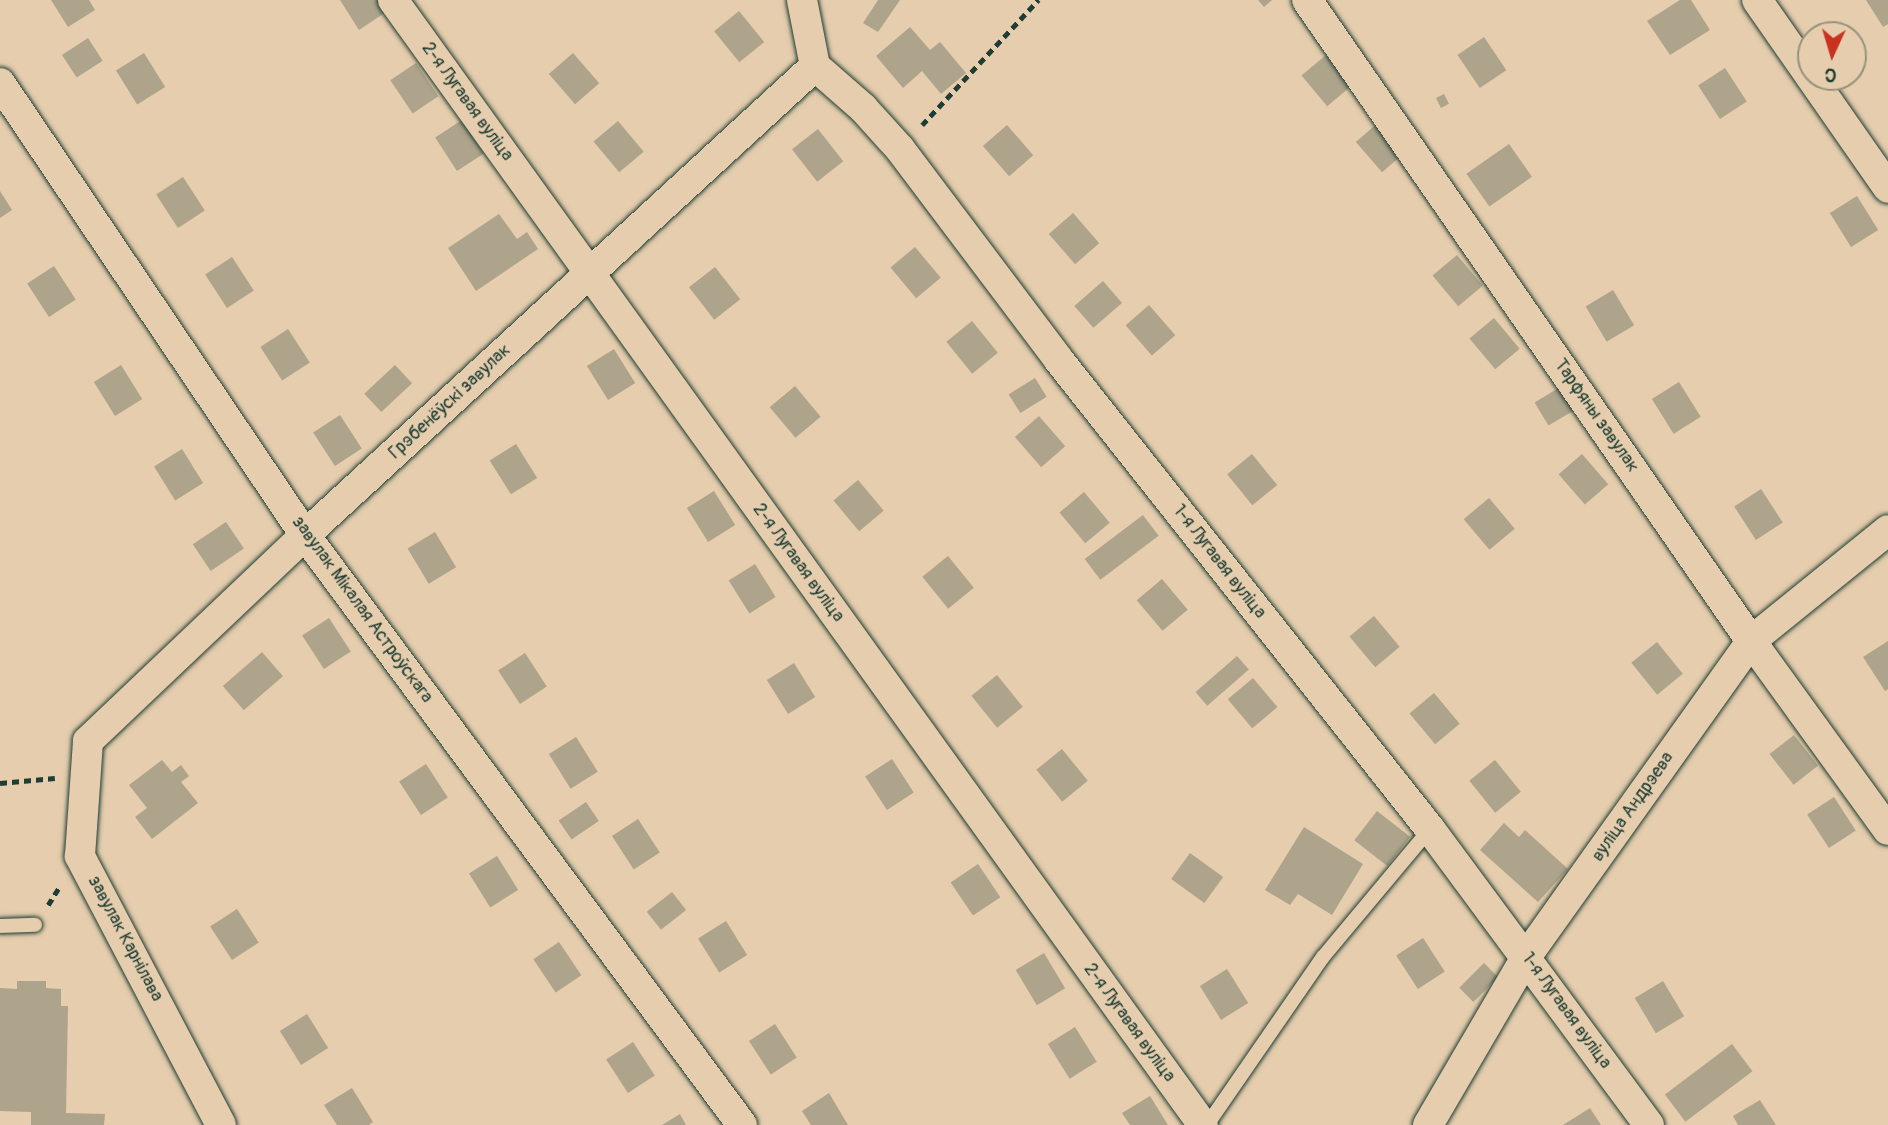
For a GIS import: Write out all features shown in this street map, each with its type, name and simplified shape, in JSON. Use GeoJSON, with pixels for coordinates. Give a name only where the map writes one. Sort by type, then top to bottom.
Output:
{"type":"FeatureCollection","features":[{"type":"Feature","properties":{"kind":"street","name":"2-я Лугавая вуліца"},"geometry":{"type":"LineString","coordinates":[[393,0],[1205,1125]]}},
{"type":"Feature","properties":{"kind":"street"},"geometry":{"type":"LineString","coordinates":[[802,0],[816,66]]}},
{"type":"Feature","properties":{"kind":"street","name":"Тарфяны завулак"},"geometry":{"type":"LineString","coordinates":[[1307,0],[1751,641],[1888,830]]}},
{"type":"Feature","properties":{"kind":"street"},"geometry":{"type":"LineString","coordinates":[[1757,0],[1888,188]]}},
{"type":"Feature","properties":{"kind":"street","name":"Грэбенёўскі завулак"},"geometry":{"type":"LineString","coordinates":[[88,741],[305,535],[816,66]]}},
{"type":"Feature","properties":{"kind":"street","name":"1-я Лугавая вуліца"},"geometry":{"type":"LineString","coordinates":[[816,66],[863,108],[900,149],[1058,359],[1430,829],[1649,1125]]}},
{"type":"Feature","properties":{"kind":"street","name":"завулак Мікалая Астроўскага"},"geometry":{"type":"LineString","coordinates":[[0,83],[305,535],[742,1125]]}},
{"type":"Feature","properties":{"kind":"street","name":"вуліца Андрэева"},"geometry":{"type":"LineString","coordinates":[[1428,1125],[1527,957],[1751,641],[1888,530]]}},
{"type":"Feature","properties":{"kind":"street","name":"завулак Карнілава"},"geometry":{"type":"LineString","coordinates":[[88,741],[80,856],[177,1035],[221,1125]]}},
{"type":"Feature","properties":{"kind":"lane"},"geometry":{"type":"LineString","coordinates":[[1205,1125],[1323,957],[1430,829]]}},
{"type":"Feature","properties":{"kind":"lane"},"geometry":{"type":"LineString","coordinates":[[0,926],[35,925]]}},
{"type":"Feature","properties":{"kind":"path"},"geometry":{"type":"LineString","coordinates":[[900,149],[1038,0]]}},
{"type":"Feature","properties":{"kind":"path"},"geometry":{"type":"LineString","coordinates":[[0,783],[85,776]]}},
{"type":"Feature","properties":{"kind":"path"},"geometry":{"type":"LineString","coordinates":[[35,925],[80,856]]}},
{"type":"Feature","properties":{"kind":"building"},"geometry":{"type":"Polygon","coordinates":[[[51,0],[89,0],[95,10],[68,27],[51,0]]]}},
{"type":"Feature","properties":{"kind":"building"},"geometry":{"type":"Polygon","coordinates":[[[340,0],[378,0],[386,12],[359,30],[340,0]]]}},
{"type":"Feature","properties":{"kind":"building"},"geometry":{"type":"Polygon","coordinates":[[[878,0],[900,0],[878,32],[863,23],[878,0]]]}},
{"type":"Feature","properties":{"kind":"building"},"geometry":{"type":"Polygon","coordinates":[[[1258,0],[1272,0],[1264,7],[1258,0]]]}},
{"type":"Feature","properties":{"kind":"building"},"geometry":{"type":"Polygon","coordinates":[[[1680,0],[1691,0],[1710,30],[1670,55],[1647,21],[1680,0]]]}},
{"type":"Feature","properties":{"kind":"building"},"geometry":{"type":"Polygon","coordinates":[[[1866,0],[1888,0],[1888,24],[1883,27],[1866,0]]]}},
{"type":"Feature","properties":{"kind":"building"},"geometry":{"type":"Polygon","coordinates":[[[739,11],[764,42],[739,62],[714,31],[739,11]]]}},
{"type":"Feature","properties":{"kind":"building"},"geometry":{"type":"Polygon","coordinates":[[[910,27],[930,50],[940,42],[966,73],[941,94],[922,71],[903,88],[876,56],[910,27]]]}},
{"type":"Feature","properties":{"kind":"building"},"geometry":{"type":"Polygon","coordinates":[[[1484,37],[1506,70],[1480,88],[1457,55],[1484,37]]]}},
{"type":"Feature","properties":{"kind":"building"},"geometry":{"type":"Polygon","coordinates":[[[88,38],[103,61],[77,78],[62,55],[88,38]]]}},
{"type":"Feature","properties":{"kind":"building"},"geometry":{"type":"Polygon","coordinates":[[[144,53],[165,87],[137,104],[116,70],[144,53]]]}},
{"type":"Feature","properties":{"kind":"building"},"geometry":{"type":"Polygon","coordinates":[[[573,53],[599,83],[575,104],[549,74],[573,53]]]}},
{"type":"Feature","properties":{"kind":"building"},"geometry":{"type":"Polygon","coordinates":[[[1326,55],[1352,86],[1327,106],[1301,76],[1326,55]]]}},
{"type":"Feature","properties":{"kind":"building"},"geometry":{"type":"Polygon","coordinates":[[[416,63],[438,96],[413,113],[390,80],[416,63]]]}},
{"type":"Feature","properties":{"kind":"building"},"geometry":{"type":"Polygon","coordinates":[[[1725,68],[1747,102],[1720,119],[1698,85],[1725,68]]]}},
{"type":"Feature","properties":{"kind":"building"},"geometry":{"type":"Polygon","coordinates":[[[1444,94],[1449,104],[1441,108],[1436,98],[1444,94]]]}},
{"type":"Feature","properties":{"kind":"building"},"geometry":{"type":"Polygon","coordinates":[[[462,120],[484,154],[457,171],[435,137],[462,120]]]}},
{"type":"Feature","properties":{"kind":"building"},"geometry":{"type":"Polygon","coordinates":[[[618,121],[644,152],[619,172],[593,142],[618,121]]]}},
{"type":"Feature","properties":{"kind":"building"},"geometry":{"type":"Polygon","coordinates":[[[1380,121],[1406,151],[1382,172],[1356,142],[1380,121]]]}},
{"type":"Feature","properties":{"kind":"building"},"geometry":{"type":"Polygon","coordinates":[[[1007,125],[1033,155],[1009,176],[983,146],[1007,125]]]}},
{"type":"Feature","properties":{"kind":"building"},"geometry":{"type":"Polygon","coordinates":[[[818,129],[843,161],[817,182],[792,149],[818,129]]]}},
{"type":"Feature","properties":{"kind":"building"},"geometry":{"type":"Polygon","coordinates":[[[1509,144],[1532,177],[1489,207],[1466,174],[1509,144]]]}},
{"type":"Feature","properties":{"kind":"building"},"geometry":{"type":"Polygon","coordinates":[[[183,177],[205,211],[178,228],[156,194],[183,177]]]}},
{"type":"Feature","properties":{"kind":"building"},"geometry":{"type":"Polygon","coordinates":[[[0,191],[12,210],[0,218],[0,191]]]}},
{"type":"Feature","properties":{"kind":"building"},"geometry":{"type":"Polygon","coordinates":[[[1857,196],[1878,230],[1851,247],[1830,213],[1857,196]]]}},
{"type":"Feature","properties":{"kind":"building"},"geometry":{"type":"Polygon","coordinates":[[[1073,213],[1099,243],[1075,264],[1049,234],[1073,213]]]}},
{"type":"Feature","properties":{"kind":"building"},"geometry":{"type":"Polygon","coordinates":[[[499,214],[517,239],[527,232],[538,249],[476,291],[448,248],[499,214]]]}},
{"type":"Feature","properties":{"kind":"building"},"geometry":{"type":"Polygon","coordinates":[[[915,247],[941,278],[916,298],[890,268],[915,247]]]}},
{"type":"Feature","properties":{"kind":"building"},"geometry":{"type":"Polygon","coordinates":[[[1457,255],[1483,286],[1458,306],[1432,276],[1457,255]]]}},
{"type":"Feature","properties":{"kind":"building"},"geometry":{"type":"Polygon","coordinates":[[[232,257],[254,291],[227,308],[205,274],[232,257]]]}},
{"type":"Feature","properties":{"kind":"building"},"geometry":{"type":"Polygon","coordinates":[[[54,266],[76,300],[49,317],[27,283],[54,266]]]}},
{"type":"Feature","properties":{"kind":"building"},"geometry":{"type":"Polygon","coordinates":[[[715,267],[740,299],[714,320],[689,287],[715,267]]]}},
{"type":"Feature","properties":{"kind":"building"},"geometry":{"type":"Polygon","coordinates":[[[1103,281],[1122,303],[1093,328],[1074,306],[1103,281]]]}},
{"type":"Feature","properties":{"kind":"building"},"geometry":{"type":"Polygon","coordinates":[[[1613,290],[1634,325],[1607,342],[1586,306],[1613,290]]]}},
{"type":"Feature","properties":{"kind":"building"},"geometry":{"type":"Polygon","coordinates":[[[1149,305],[1175,335],[1152,356],[1126,325],[1149,305]]]}},
{"type":"Feature","properties":{"kind":"building"},"geometry":{"type":"Polygon","coordinates":[[[1494,318],[1520,349],[1495,369],[1469,339],[1494,318]]]}},
{"type":"Feature","properties":{"kind":"building"},"geometry":{"type":"Polygon","coordinates":[[[972,321],[998,353],[972,374],[946,342],[972,321]]]}},
{"type":"Feature","properties":{"kind":"building"},"geometry":{"type":"Polygon","coordinates":[[[288,329],[310,363],[282,381],[260,347],[288,329]]]}},
{"type":"Feature","properties":{"kind":"building"},"geometry":{"type":"Polygon","coordinates":[[[614,349],[635,383],[608,400],[587,366],[614,349]]]}},
{"type":"Feature","properties":{"kind":"building"},"geometry":{"type":"Polygon","coordinates":[[[121,365],[142,399],[115,416],[94,382],[121,365]]]}},
{"type":"Feature","properties":{"kind":"building"},"geometry":{"type":"Polygon","coordinates":[[[395,365],[412,383],[381,412],[364,394],[395,365]]]}},
{"type":"Feature","properties":{"kind":"building"},"geometry":{"type":"Polygon","coordinates":[[[1035,378],[1047,397],[1020,413],[1009,394],[1035,378]]]}},
{"type":"Feature","properties":{"kind":"building"},"geometry":{"type":"Polygon","coordinates":[[[1679,382],[1701,417],[1674,434],[1652,399],[1679,382]]]}},
{"type":"Feature","properties":{"kind":"building"},"geometry":{"type":"Polygon","coordinates":[[[795,386],[821,417],[795,438],[770,407],[795,386]]]}},
{"type":"Feature","properties":{"kind":"building"},"geometry":{"type":"Polygon","coordinates":[[[1562,386],[1576,409],[1548,426],[1535,402],[1562,386]]]}},
{"type":"Feature","properties":{"kind":"building"},"geometry":{"type":"Polygon","coordinates":[[[340,415],[362,449],[335,466],[313,432],[340,415]]]}},
{"type":"Feature","properties":{"kind":"building"},"geometry":{"type":"Polygon","coordinates":[[[1039,416],[1065,446],[1041,467],[1015,437],[1039,416]]]}},
{"type":"Feature","properties":{"kind":"building"},"geometry":{"type":"Polygon","coordinates":[[[516,444],[537,478],[511,494],[490,460],[516,444]]]}},
{"type":"Feature","properties":{"kind":"building"},"geometry":{"type":"Polygon","coordinates":[[[182,449],[203,483],[175,500],[154,466],[182,449]]]}},
{"type":"Feature","properties":{"kind":"building"},"geometry":{"type":"Polygon","coordinates":[[[1252,454],[1277,485],[1252,505],[1227,474],[1252,454]]]}},
{"type":"Feature","properties":{"kind":"building"},"geometry":{"type":"Polygon","coordinates":[[[1582,454],[1608,484],[1585,505],[1559,474],[1582,454]]]}},
{"type":"Feature","properties":{"kind":"building"},"geometry":{"type":"Polygon","coordinates":[[[858,480],[884,511],[859,531],[833,501],[858,480]]]}},
{"type":"Feature","properties":{"kind":"building"},"geometry":{"type":"Polygon","coordinates":[[[1761,489],[1783,523],[1756,540],[1734,506],[1761,489]]]}},
{"type":"Feature","properties":{"kind":"building"},"geometry":{"type":"Polygon","coordinates":[[[714,491],[735,525],[708,542],[687,508],[714,491]]]}},
{"type":"Feature","properties":{"kind":"building"},"geometry":{"type":"Polygon","coordinates":[[[1084,492],[1110,523],[1085,543],[1059,513],[1084,492]]]}},
{"type":"Feature","properties":{"kind":"building"},"geometry":{"type":"Polygon","coordinates":[[[1489,498],[1515,529],[1489,550],[1464,519],[1489,498]]]}},
{"type":"Feature","properties":{"kind":"building"},"geometry":{"type":"Polygon","coordinates":[[[1143,515],[1159,536],[1100,580],[1085,559],[1143,515]]]}},
{"type":"Feature","properties":{"kind":"building"},"geometry":{"type":"Polygon","coordinates":[[[226,522],[244,549],[211,571],[193,544],[226,522]]]}},
{"type":"Feature","properties":{"kind":"building"},"geometry":{"type":"Polygon","coordinates":[[[435,532],[456,567],[429,584],[408,548],[435,532]]]}},
{"type":"Feature","properties":{"kind":"building"},"geometry":{"type":"Polygon","coordinates":[[[948,556],[974,588],[948,609],[922,577],[948,556]]]}},
{"type":"Feature","properties":{"kind":"building"},"geometry":{"type":"Polygon","coordinates":[[[755,564],[776,597],[749,614],[729,580],[755,564]]]}},
{"type":"Feature","properties":{"kind":"building"},"geometry":{"type":"Polygon","coordinates":[[[1162,579],[1188,610],[1162,631],[1137,600],[1162,579]]]}},
{"type":"Feature","properties":{"kind":"building"},"geometry":{"type":"Polygon","coordinates":[[[1374,616],[1400,647],[1375,667],[1349,637],[1374,616]]]}},
{"type":"Feature","properties":{"kind":"building"},"geometry":{"type":"Polygon","coordinates":[[[329,618],[351,652],[324,669],[302,635],[329,618]]]}},
{"type":"Feature","properties":{"kind":"building"},"geometry":{"type":"Polygon","coordinates":[[[1888,641],[1888,689],[1885,691],[1863,657],[1888,641]]]}},
{"type":"Feature","properties":{"kind":"building"},"geometry":{"type":"Polygon","coordinates":[[[1657,642],[1683,674],[1657,695],[1631,663],[1657,642]]]}},
{"type":"Feature","properties":{"kind":"building"},"geometry":{"type":"Polygon","coordinates":[[[262,652],[283,676],[244,710],[223,686],[262,652]]]}},
{"type":"Feature","properties":{"kind":"building"},"geometry":{"type":"Polygon","coordinates":[[[525,653],[547,687],[520,704],[498,670],[525,653]]]}},
{"type":"Feature","properties":{"kind":"building"},"geometry":{"type":"Polygon","coordinates":[[[1237,656],[1249,670],[1207,706],[1195,692],[1237,656]]]}},
{"type":"Feature","properties":{"kind":"building"},"geometry":{"type":"Polygon","coordinates":[[[794,663],[815,697],[788,714],[767,680],[794,663]]]}},
{"type":"Feature","properties":{"kind":"building"},"geometry":{"type":"Polygon","coordinates":[[[997,675],[1023,707],[997,728],[971,696],[997,675]]]}},
{"type":"Feature","properties":{"kind":"building"},"geometry":{"type":"Polygon","coordinates":[[[1253,678],[1277,707],[1252,728],[1228,699],[1253,678]]]}},
{"type":"Feature","properties":{"kind":"building"},"geometry":{"type":"Polygon","coordinates":[[[1434,693],[1460,724],[1435,744],[1409,714],[1434,693]]]}},
{"type":"Feature","properties":{"kind":"building"},"geometry":{"type":"Polygon","coordinates":[[[1794,735],[1818,766],[1794,785],[1770,754],[1794,735]]]}},
{"type":"Feature","properties":{"kind":"building"},"geometry":{"type":"Polygon","coordinates":[[[576,737],[598,772],[571,789],[549,754],[576,737]]]}},
{"type":"Feature","properties":{"kind":"building"},"geometry":{"type":"Polygon","coordinates":[[[1062,749],[1088,781],[1062,802],[1036,770],[1062,749]]]}},
{"type":"Feature","properties":{"kind":"building"},"geometry":{"type":"Polygon","coordinates":[[[892,759],[914,793],[887,810],[865,776],[892,759]]]}},
{"type":"Feature","properties":{"kind":"building"},"geometry":{"type":"Polygon","coordinates":[[[162,760],[172,772],[181,765],[189,776],[181,782],[198,803],[152,839],[135,817],[147,808],[129,785],[162,760]]]}},
{"type":"Feature","properties":{"kind":"building"},"geometry":{"type":"Polygon","coordinates":[[[1495,760],[1521,792],[1495,813],[1469,781],[1495,760]]]}},
{"type":"Feature","properties":{"kind":"building"},"geometry":{"type":"Polygon","coordinates":[[[426,764],[448,798],[421,815],[399,781],[426,764]]]}},
{"type":"Feature","properties":{"kind":"building"},"geometry":{"type":"Polygon","coordinates":[[[1834,797],[1856,831],[1829,848],[1807,814],[1834,797]]]}},
{"type":"Feature","properties":{"kind":"building"},"geometry":{"type":"Polygon","coordinates":[[[586,802],[599,821],[572,840],[559,820],[586,802]]]}},
{"type":"Feature","properties":{"kind":"building"},"geometry":{"type":"Polygon","coordinates":[[[1377,811],[1410,837],[1387,866],[1354,840],[1377,811]]]}},
{"type":"Feature","properties":{"kind":"building"},"geometry":{"type":"Polygon","coordinates":[[[638,819],[660,853],[634,869],[612,836],[638,819]]]}},
{"type":"Feature","properties":{"kind":"building"},"geometry":{"type":"Polygon","coordinates":[[[1504,823],[1519,837],[1525,830],[1568,869],[1538,902],[1480,850],[1504,823]]]}},
{"type":"Feature","properties":{"kind":"building"},"geometry":{"type":"Polygon","coordinates":[[[1304,827],[1363,864],[1332,915],[1298,894],[1290,905],[1265,890],[1304,827]]]}},
{"type":"Feature","properties":{"kind":"building"},"geometry":{"type":"Polygon","coordinates":[[[1190,853],[1223,877],[1204,903],[1171,879],[1190,853]]]}},
{"type":"Feature","properties":{"kind":"building"},"geometry":{"type":"Polygon","coordinates":[[[497,856],[518,890],[490,907],[469,873],[497,856]]]}},
{"type":"Feature","properties":{"kind":"building"},"geometry":{"type":"Polygon","coordinates":[[[978,864],[1000,897],[973,916],[951,882],[978,864]]]}},
{"type":"Feature","properties":{"kind":"building"},"geometry":{"type":"Polygon","coordinates":[[[672,892],[686,910],[661,930],[647,912],[672,892]]]}},
{"type":"Feature","properties":{"kind":"building"},"geometry":{"type":"Polygon","coordinates":[[[237,909],[259,943],[232,960],[210,926],[237,909]]]}},
{"type":"Feature","properties":{"kind":"building"},"geometry":{"type":"Polygon","coordinates":[[[726,921],[747,955],[719,972],[698,938],[726,921]]]}},
{"type":"Feature","properties":{"kind":"building"},"geometry":{"type":"Polygon","coordinates":[[[1423,938],[1445,972],[1418,989],[1396,955],[1423,938]]]}},
{"type":"Feature","properties":{"kind":"building"},"geometry":{"type":"Polygon","coordinates":[[[559,942],[581,975],[556,992],[533,959],[559,942]]]}},
{"type":"Feature","properties":{"kind":"building"},"geometry":{"type":"Polygon","coordinates":[[[1044,953],[1065,988],[1037,1005],[1016,970],[1044,953]]]}},
{"type":"Feature","properties":{"kind":"building"},"geometry":{"type":"Polygon","coordinates":[[[1484,963],[1498,977],[1473,1002],[1459,988],[1484,963]]]}},
{"type":"Feature","properties":{"kind":"building"},"geometry":{"type":"Polygon","coordinates":[[[1227,969],[1248,1003],[1221,1020],[1200,986],[1227,969]]]}},
{"type":"Feature","properties":{"kind":"building"},"geometry":{"type":"Polygon","coordinates":[[[17,981],[46,981],[46,988],[61,989],[61,1006],[68,1006],[66,1113],[105,1114],[104,1125],[31,1125],[31,1112],[0,1111],[0,988],[17,989],[17,981]]]}},
{"type":"Feature","properties":{"kind":"building"},"geometry":{"type":"Polygon","coordinates":[[[1663,981],[1684,1016],[1656,1033],[1635,998],[1663,981]]]}},
{"type":"Feature","properties":{"kind":"building"},"geometry":{"type":"Polygon","coordinates":[[[307,1014],[328,1048],[301,1065],[280,1031],[307,1014]]]}},
{"type":"Feature","properties":{"kind":"building"},"geometry":{"type":"Polygon","coordinates":[[[775,1024],[797,1058],[771,1074],[749,1041],[775,1024]]]}},
{"type":"Feature","properties":{"kind":"building"},"geometry":{"type":"Polygon","coordinates":[[[1075,1027],[1097,1062],[1070,1079],[1048,1044],[1075,1027]]]}},
{"type":"Feature","properties":{"kind":"building"},"geometry":{"type":"Polygon","coordinates":[[[633,1042],[655,1076],[628,1093],[606,1059],[633,1042]]]}},
{"type":"Feature","properties":{"kind":"building"},"geometry":{"type":"Polygon","coordinates":[[[1732,1044],[1752,1071],[1685,1122],[1665,1095],[1732,1044]]]}},
{"type":"Feature","properties":{"kind":"building"},"geometry":{"type":"Polygon","coordinates":[[[352,1088],[373,1122],[369,1125],[337,1125],[324,1105],[352,1088]]]}},
{"type":"Feature","properties":{"kind":"building"},"geometry":{"type":"Polygon","coordinates":[[[829,1093],[848,1125],[811,1125],[802,1111],[829,1093]]]}},
{"type":"Feature","properties":{"kind":"building"},"geometry":{"type":"Polygon","coordinates":[[[1150,1096],[1168,1125],[1130,1125],[1122,1113],[1150,1096]]]}},
{"type":"Feature","properties":{"kind":"building"},"geometry":{"type":"Polygon","coordinates":[[[1760,1100],[1776,1125],[1738,1125],[1733,1116],[1760,1100]]]}},
{"type":"Feature","properties":{"kind":"building"},"geometry":{"type":"Polygon","coordinates":[[[1590,1108],[1601,1125],[1563,1125],[1590,1108]]]}},
{"type":"Feature","properties":{"kind":"building"},"geometry":{"type":"Polygon","coordinates":[[[680,1114],[686,1125],[662,1125],[680,1114]]]}}]}
